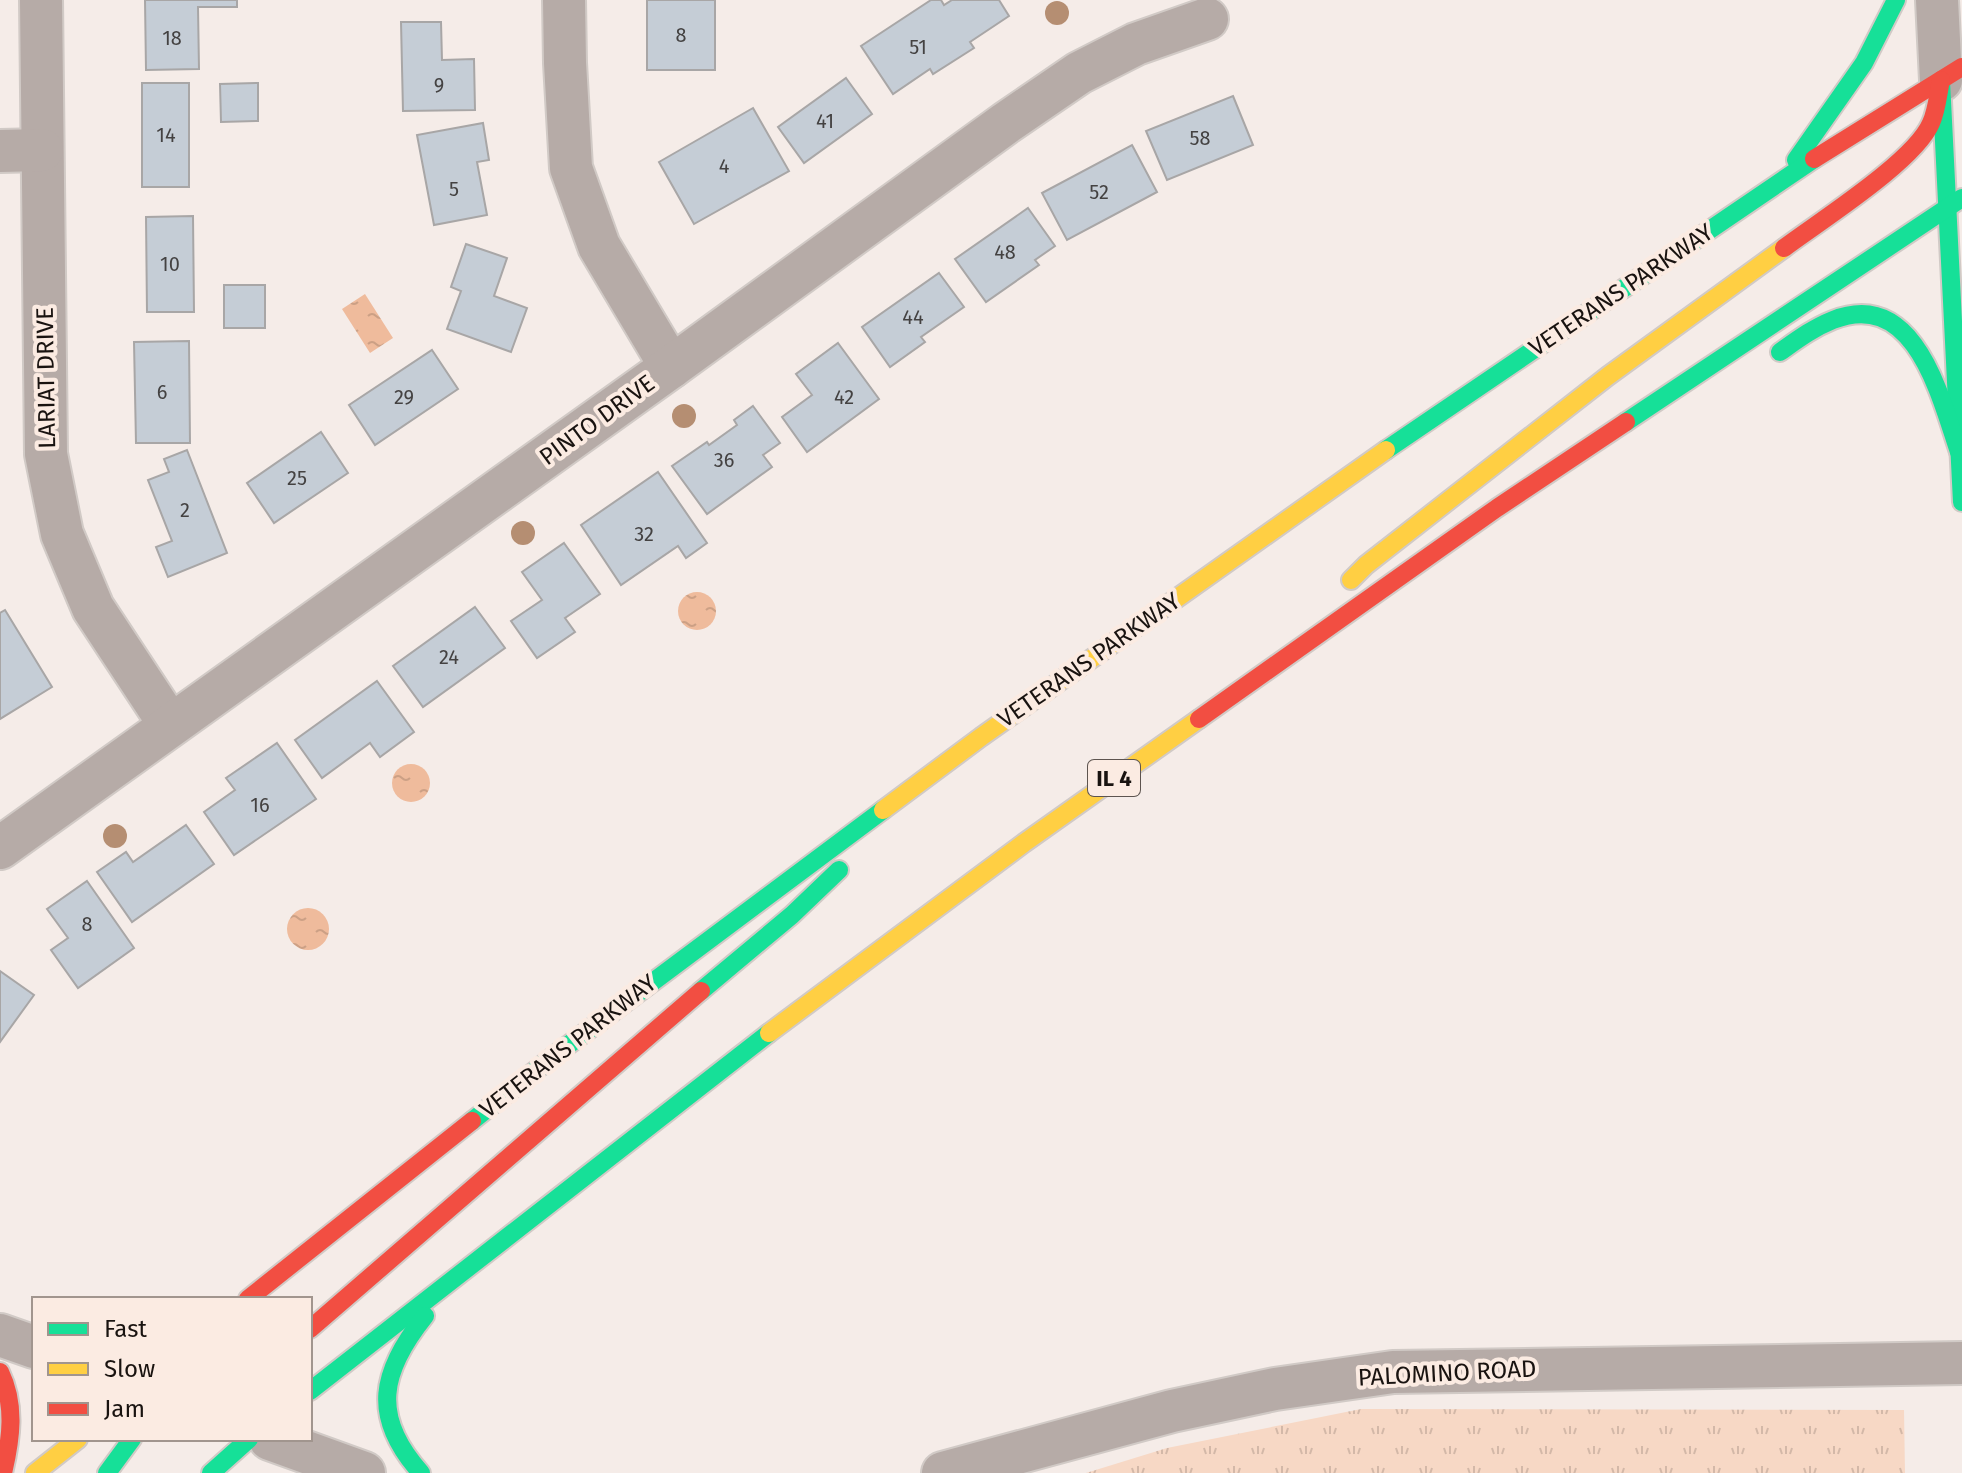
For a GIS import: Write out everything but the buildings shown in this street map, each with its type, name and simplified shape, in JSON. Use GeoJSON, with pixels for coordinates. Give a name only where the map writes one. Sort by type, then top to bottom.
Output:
{"type":"FeatureCollection","features":[{"type":"Feature","properties":{"kind":"main road"},"geometry":{"type":"LineString","coordinates":[[1779,181],[1834,111],[1885,28],[1896,0]]}},
{"type":"Feature","properties":{"kind":"main road"},"geometry":{"type":"LineString","coordinates":[[1952,74],[1962,502]]}},
{"type":"Feature","properties":{"kind":"main road"},"geometry":{"type":"LineString","coordinates":[[1244,685],[1366,565],[1596,385],[1868,186],[1914,148],[1931,123],[1952,74]]}},
{"type":"Feature","properties":{"kind":"main road","name":"VETERANS PARKWAY"},"geometry":{"type":"LineString","coordinates":[[251,1297],[567,1046],[981,737],[1329,489],[1779,181],[1952,74]]}},
{"type":"Feature","properties":{"kind":"main road"},"geometry":{"type":"LineString","coordinates":[[1955,202],[1962,165]]}},
{"type":"Feature","properties":{"kind":"main road","name":"IL 4"},"geometry":{"type":"LineString","coordinates":[[312,1389],[816,997],[1244,685],[1497,508],[1955,202]]}},
{"type":"Feature","properties":{"kind":"main road"},"geometry":{"type":"LineString","coordinates":[[1758,367],[1811,331],[1852,315],[1872,316],[1892,323],[1912,339],[1927,363],[1959,452]]}},
{"type":"Feature","properties":{"kind":"main road"},"geometry":{"type":"LineString","coordinates":[[1321,631],[1429,579]]}},
{"type":"Feature","properties":{"kind":"main road"},"geometry":{"type":"LineString","coordinates":[[312,1327],[634,1046],[792,915],[981,737]]}},
{"type":"Feature","properties":{"kind":"main road"},"geometry":{"type":"LineString","coordinates":[[421,1473],[400,1449],[387,1402],[388,1385],[393,1363],[403,1342],[461,1273]]}},
{"type":"Feature","properties":{"kind":"main road"},"geometry":{"type":"LineString","coordinates":[[0,1372],[5,1379],[10,1402],[11,1427],[3,1473]]}},
{"type":"Feature","properties":{"kind":"main road"},"geometry":{"type":"LineString","coordinates":[[35,1473],[75,1441]]}},
{"type":"Feature","properties":{"kind":"main road"},"geometry":{"type":"LineString","coordinates":[[107,1473],[131,1441]]}},
{"type":"Feature","properties":{"kind":"main road"},"geometry":{"type":"LineString","coordinates":[[211,1473],[247,1441]]}},
{"type":"Feature","properties":{"kind":"street","name":"LARIAT DRIVE"},"geometry":{"type":"LineString","coordinates":[[41,0],[46,454],[62,534],[93,608],[170,725]]}},
{"type":"Feature","properties":{"kind":"street"},"geometry":{"type":"LineString","coordinates":[[564,0],[571,168],[599,246],[671,367]]}},
{"type":"Feature","properties":{"kind":"street"},"geometry":{"type":"LineString","coordinates":[[1937,0],[1952,74]]}},
{"type":"Feature","properties":{"kind":"street","name":"PINTO DRIVE"},"geometry":{"type":"LineString","coordinates":[[0,848],[1006,123],[1079,73],[1136,44],[1207,19]]}},
{"type":"Feature","properties":{"kind":"street"},"geometry":{"type":"LineString","coordinates":[[0,151],[42,150]]}},
{"type":"Feature","properties":{"kind":"street"},"geometry":{"type":"LineString","coordinates":[[0,1335],[32,1346]]}},
{"type":"Feature","properties":{"kind":"street","name":"PALOMINO ROAD"},"geometry":{"type":"LineString","coordinates":[[943,1473],[1172,1411],[1275,1389],[1393,1372],[1962,1363]]}},
{"type":"Feature","properties":{"kind":"street"},"geometry":{"type":"LineString","coordinates":[[276,1441],[364,1473]]}},
{"type":"Feature","properties":{"kind":"green space"},"geometry":{"type":"Polygon","coordinates":[[[1361,1409],[1904,1410],[1905,1473],[1086,1473],[1167,1448],[1361,1409]]]}},
{"type":"Feature","properties":{"kind":"water"},"geometry":{"type":"Polygon","coordinates":[[[365,294],[393,338],[370,353],[342,309],[365,294]]]}},
{"type":"Feature","properties":{"kind":"water"},"geometry":{"type":"Polygon","coordinates":[[[697,592],[711,597],[716,611],[711,625],[697,630],[683,625],[678,611],[683,597],[697,592]]]}},
{"type":"Feature","properties":{"kind":"water"},"geometry":{"type":"Polygon","coordinates":[[[411,764],[425,769],[430,783],[425,797],[411,802],[397,797],[392,783],[397,769],[411,764]]]}},
{"type":"Feature","properties":{"kind":"water"},"geometry":{"type":"Polygon","coordinates":[[[308,908],[323,914],[329,929],[323,944],[308,950],[293,944],[287,929],[293,914],[308,908]]]}},
{"type":"Feature","properties":{"kind":"traffic: fast"},"geometry":{"type":"LineString","coordinates":[[1796,160],[1864,63],[1896,0]]}},
{"type":"Feature","properties":{"kind":"traffic: fast"},"geometry":{"type":"LineString","coordinates":[[1941,81],[1962,502]]}},
{"type":"Feature","properties":{"kind":"traffic: fast"},"geometry":{"type":"LineString","coordinates":[[1386,450],[1814,159]]}},
{"type":"Feature","properties":{"kind":"traffic: fast"},"geometry":{"type":"LineString","coordinates":[[1626,422],[1962,198]]}},
{"type":"Feature","properties":{"kind":"traffic: fast"},"geometry":{"type":"LineString","coordinates":[[1780,352],[1833,320],[1861,314],[1885,319],[1904,333],[1920,353],[1943,403],[1959,452]]}},
{"type":"Feature","properties":{"kind":"traffic: fast"},"geometry":{"type":"LineString","coordinates":[[472,1121],[555,1055],[883,810]]}},
{"type":"Feature","properties":{"kind":"traffic: fast"},"geometry":{"type":"LineString","coordinates":[[701,991],[792,915],[839,870]]}},
{"type":"Feature","properties":{"kind":"traffic: fast"},"geometry":{"type":"LineString","coordinates":[[312,1389],[769,1033]]}},
{"type":"Feature","properties":{"kind":"traffic: fast"},"geometry":{"type":"LineString","coordinates":[[421,1473],[394,1432],[388,1413],[387,1394],[399,1356],[425,1316]]}},
{"type":"Feature","properties":{"kind":"traffic: fast"},"geometry":{"type":"LineString","coordinates":[[107,1473],[131,1441]]}},
{"type":"Feature","properties":{"kind":"traffic: fast"},"geometry":{"type":"LineString","coordinates":[[211,1473],[247,1441]]}},
{"type":"Feature","properties":{"kind":"traffic: slow"},"geometry":{"type":"LineString","coordinates":[[1351,580],[1366,565],[1608,376],[1784,248]]}},
{"type":"Feature","properties":{"kind":"traffic: slow"},"geometry":{"type":"LineString","coordinates":[[883,810],[1386,450]]}},
{"type":"Feature","properties":{"kind":"traffic: slow"},"geometry":{"type":"LineString","coordinates":[[769,1033],[1024,843],[1199,719]]}},
{"type":"Feature","properties":{"kind":"traffic: slow"},"geometry":{"type":"LineString","coordinates":[[35,1473],[75,1441]]}},
{"type":"Feature","properties":{"kind":"traffic: jam"},"geometry":{"type":"LineString","coordinates":[[1814,159],[1962,67]]}},
{"type":"Feature","properties":{"kind":"traffic: jam"},"geometry":{"type":"LineString","coordinates":[[1784,248],[1865,190],[1922,138],[1931,123],[1941,80]]}},
{"type":"Feature","properties":{"kind":"traffic: jam"},"geometry":{"type":"LineString","coordinates":[[1199,719],[1497,508],[1626,422]]}},
{"type":"Feature","properties":{"kind":"traffic: jam"},"geometry":{"type":"LineString","coordinates":[[312,1327],[701,991]]}},
{"type":"Feature","properties":{"kind":"traffic: jam"},"geometry":{"type":"LineString","coordinates":[[251,1297],[472,1121]]}},
{"type":"Feature","properties":{"kind":"traffic: jam"},"geometry":{"type":"LineString","coordinates":[[0,1372],[10,1409],[3,1473]]}}]}
